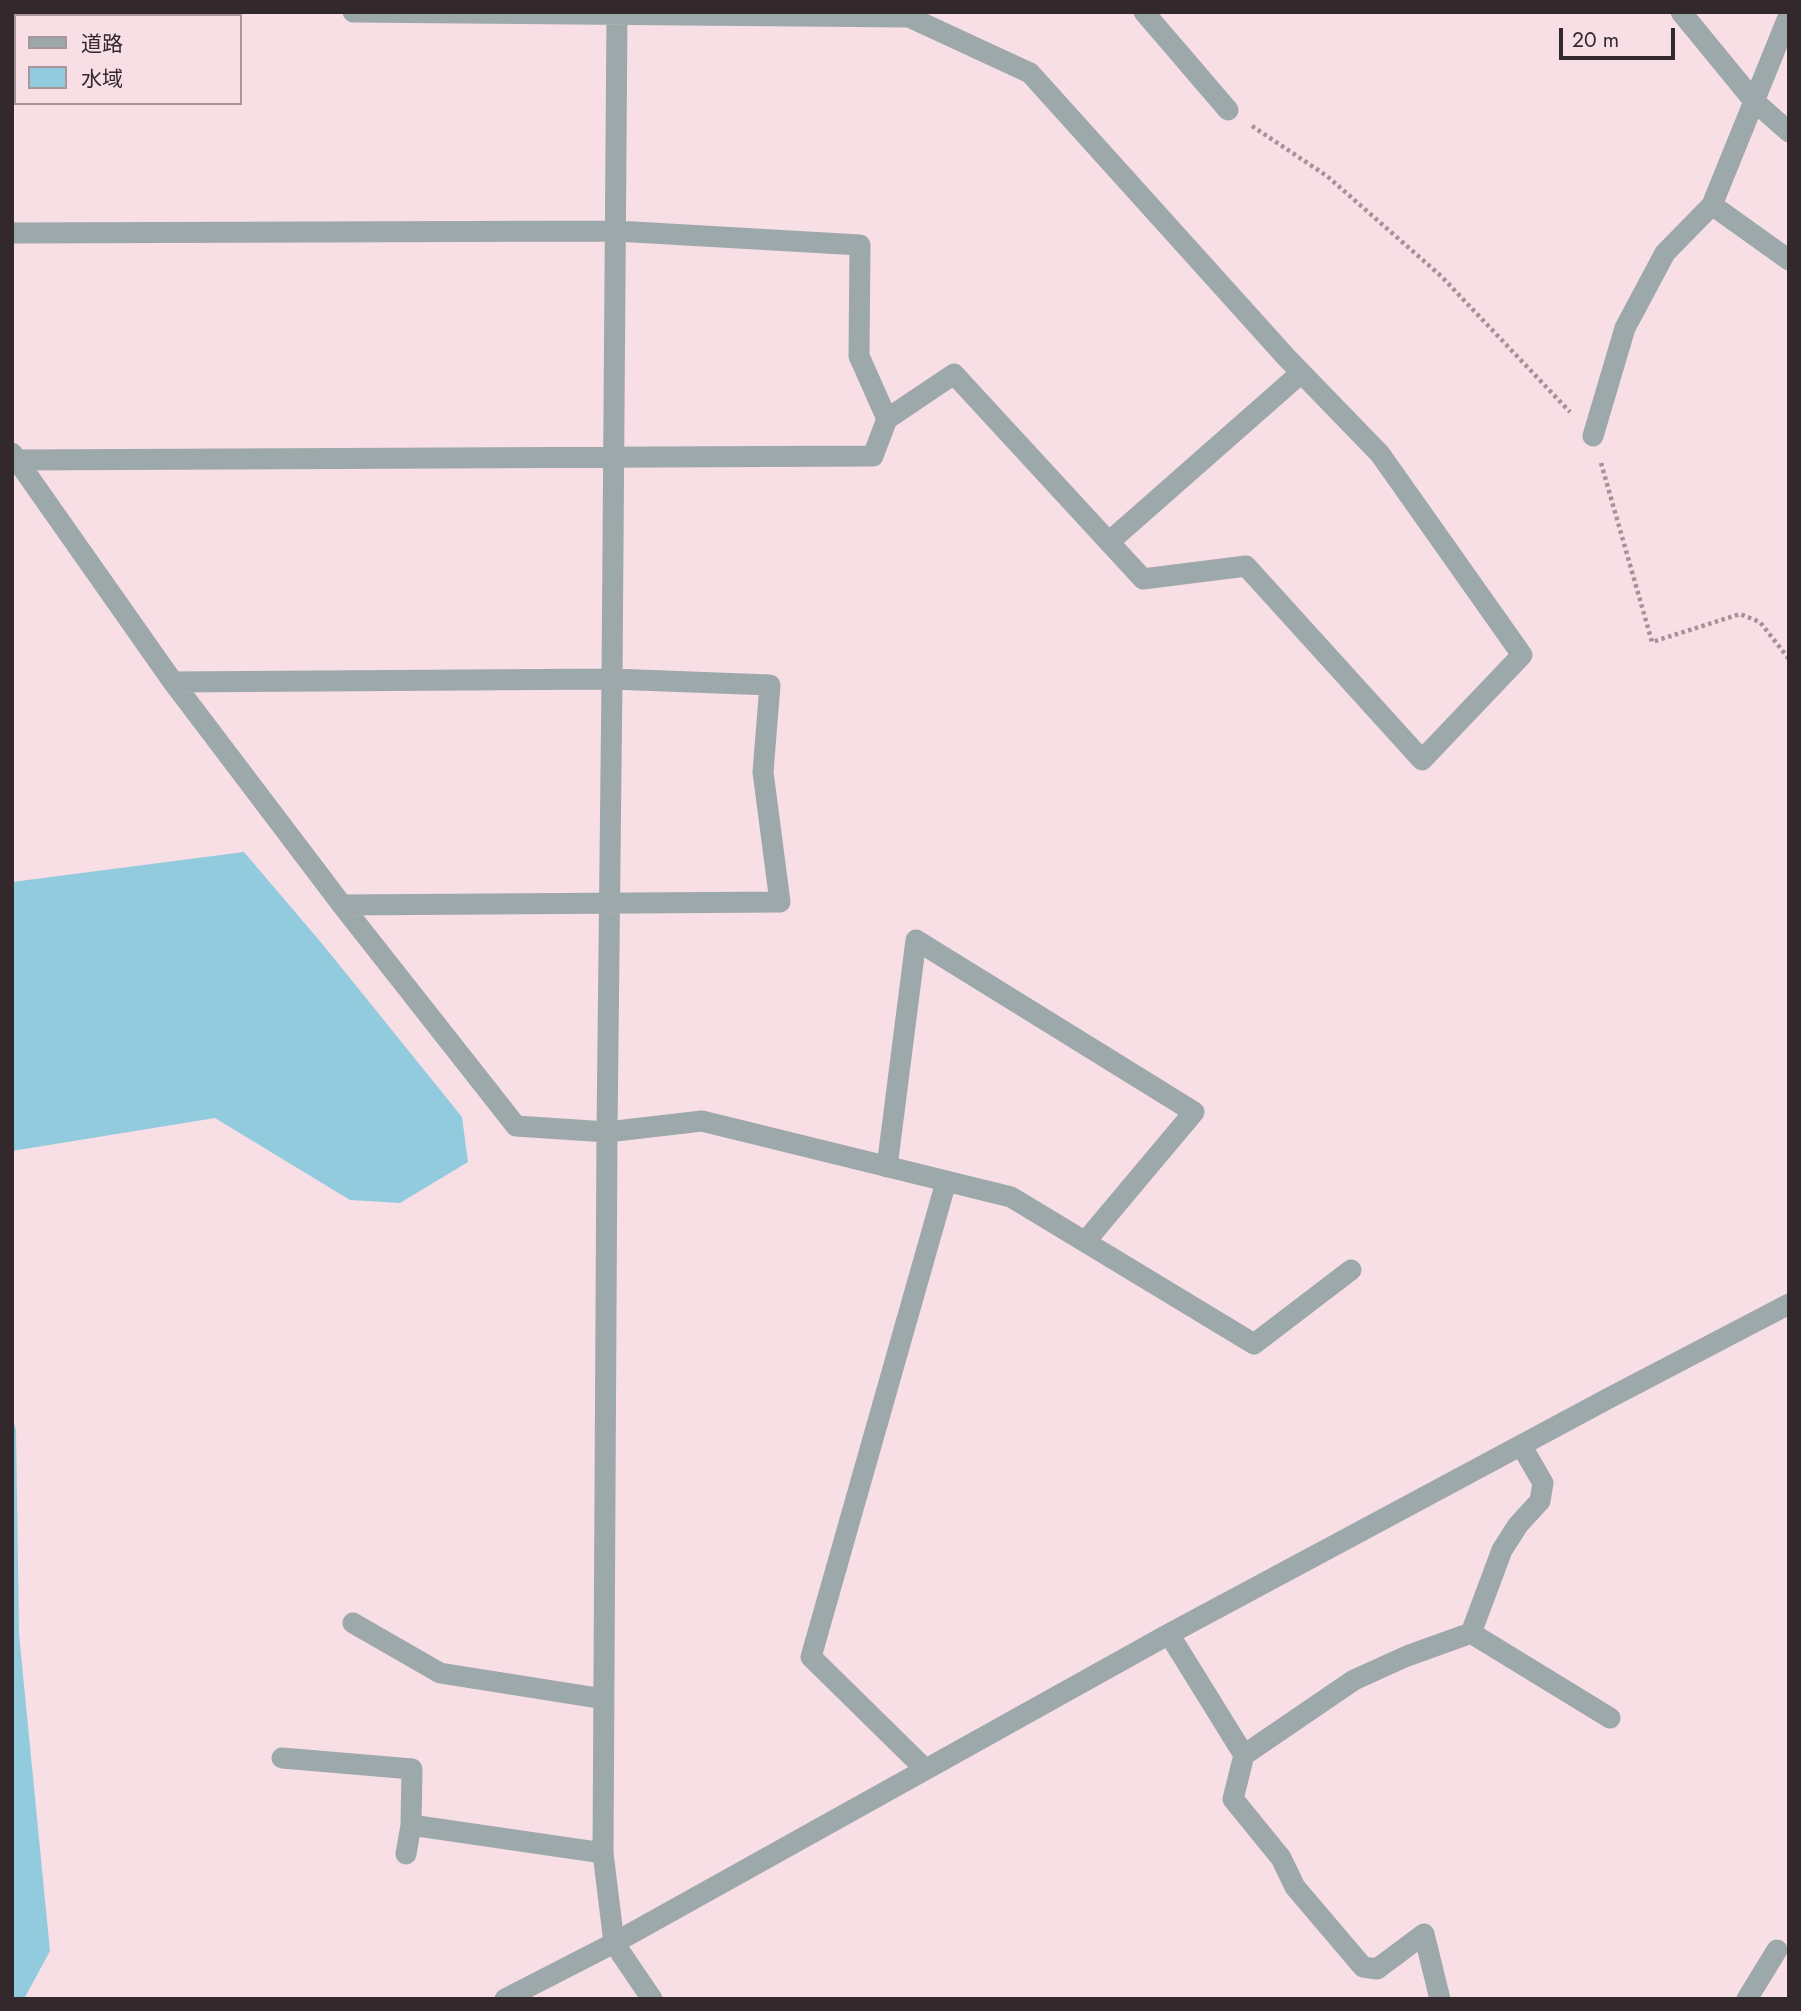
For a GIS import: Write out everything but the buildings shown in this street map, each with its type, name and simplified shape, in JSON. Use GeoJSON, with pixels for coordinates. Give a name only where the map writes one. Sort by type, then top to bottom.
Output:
{"type":"FeatureCollection","features":[{"type":"Feature","properties":{"kind":"street"},"geometry":{"type":"LineString","coordinates":[[23,14],[44,12]]}},
{"type":"Feature","properties":{"kind":"street"},"geometry":{"type":"LineString","coordinates":[[15,456],[873,456],[887,419],[954,374],[1143,579],[1246,566],[1422,760],[1522,655],[1380,454],[1301,373],[1030,73],[909,17],[353,12]]}},
{"type":"Feature","properties":{"kind":"street"},"geometry":{"type":"LineString","coordinates":[[1144,12],[1228,110]]}},
{"type":"Feature","properties":{"kind":"street"},"geometry":{"type":"LineString","coordinates":[[1681,12],[1754,100],[1789,132]]}},
{"type":"Feature","properties":{"kind":"street"},"geometry":{"type":"LineString","coordinates":[[617,13],[603,1853],[614,1943],[652,1999]]}},
{"type":"Feature","properties":{"kind":"street"},"geometry":{"type":"LineString","coordinates":[[1593,436],[1625,328],[1665,253],[1712,205],[1789,16]]}},
{"type":"Feature","properties":{"kind":"street"},"geometry":{"type":"LineString","coordinates":[[1712,205],[1789,260]]}},
{"type":"Feature","properties":{"kind":"street"},"geometry":{"type":"LineString","coordinates":[[12,233],[616,231],[860,245],[859,356],[887,419]]}},
{"type":"Feature","properties":{"kind":"street"},"geometry":{"type":"LineString","coordinates":[[1109,542],[1301,373]]}},
{"type":"Feature","properties":{"kind":"street"},"geometry":{"type":"LineString","coordinates":[[15,456],[173,682],[342,905],[516,1126],[607,1132],[702,1121],[1011,1197],[1254,1344],[1351,1270]]}},
{"type":"Feature","properties":{"kind":"street"},"geometry":{"type":"LineString","coordinates":[[173,682],[612,679],[770,685],[763,772],[780,902],[342,905]]}},
{"type":"Feature","properties":{"kind":"street"},"geometry":{"type":"LineString","coordinates":[[887,1167],[916,940],[1194,1112],[1085,1242]]}},
{"type":"Feature","properties":{"kind":"street"},"geometry":{"type":"LineString","coordinates":[[925,1769],[811,1657],[946,1182]]}},
{"type":"Feature","properties":{"kind":"street"},"geometry":{"type":"LineString","coordinates":[[505,1999],[614,1943],[1169,1634],[1789,1304]]}},
{"type":"Feature","properties":{"kind":"street"},"geometry":{"type":"LineString","coordinates":[[1440,1999],[1424,1934],[1377,1969],[1363,1967],[1295,1887],[1281,1858],[1233,1799],[1244,1755],[1354,1681],[1407,1656],[1471,1633],[1502,1550],[1518,1525],[1540,1501],[1543,1483],[1521,1445]]}},
{"type":"Feature","properties":{"kind":"street"},"geometry":{"type":"LineString","coordinates":[[352,1623],[440,1673],[604,1699]]}},
{"type":"Feature","properties":{"kind":"street"},"geometry":{"type":"LineString","coordinates":[[1471,1633],[1610,1718]]}},
{"type":"Feature","properties":{"kind":"street"},"geometry":{"type":"LineString","coordinates":[[1169,1634],[1244,1755]]}},
{"type":"Feature","properties":{"kind":"street"},"geometry":{"type":"LineString","coordinates":[[282,1758],[412,1769],[411,1825],[406,1854]]}},
{"type":"Feature","properties":{"kind":"street"},"geometry":{"type":"LineString","coordinates":[[411,1825],[603,1853]]}},
{"type":"Feature","properties":{"kind":"street"},"geometry":{"type":"LineString","coordinates":[[1747,1999],[1777,1950]]}},
{"type":"Feature","properties":{"kind":"path"},"geometry":{"type":"LineString","coordinates":[[1228,110],[1327,176],[1441,276],[1593,436],[1652,642],[1740,614],[1760,622],[1789,659]]}},
{"type":"Feature","properties":{"kind":"water"},"geometry":{"type":"Polygon","coordinates":[[[244,852],[462,1117],[468,1162],[400,1203],[350,1200],[215,1118],[12,1151],[12,882],[244,852]]]}},
{"type":"Feature","properties":{"kind":"water"},"geometry":{"type":"Polygon","coordinates":[[[12,1417],[16,1430],[19,1634],[50,1951],[24,1999],[12,1999],[12,1417]]]}}]}
